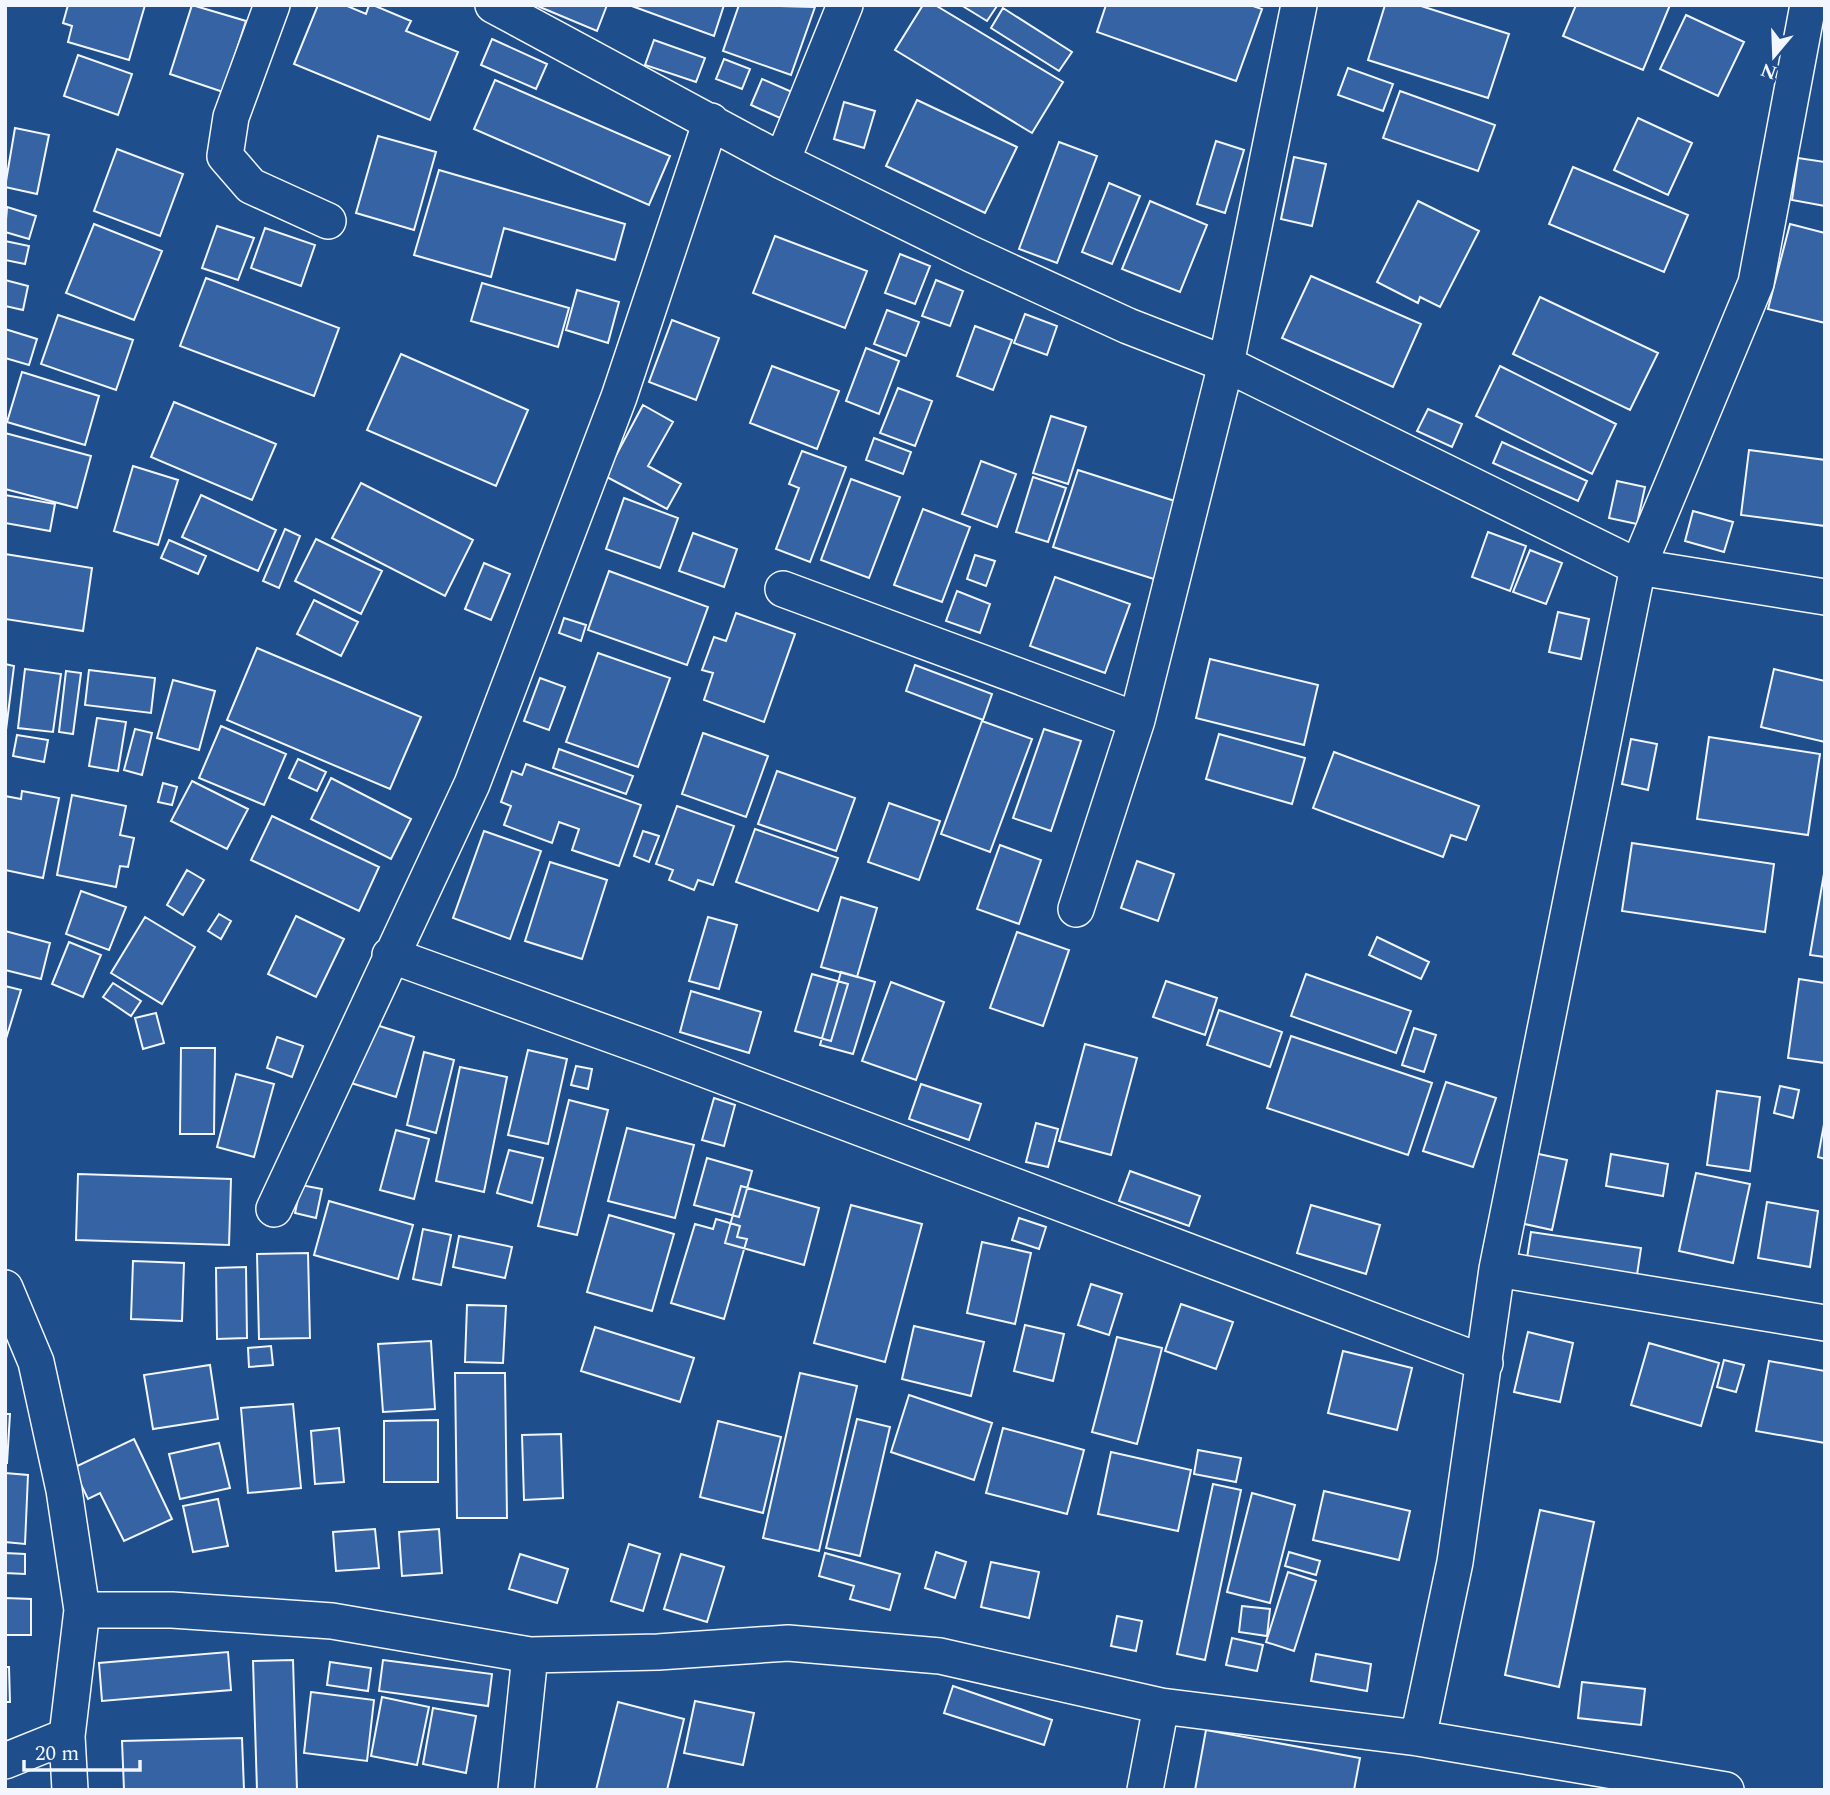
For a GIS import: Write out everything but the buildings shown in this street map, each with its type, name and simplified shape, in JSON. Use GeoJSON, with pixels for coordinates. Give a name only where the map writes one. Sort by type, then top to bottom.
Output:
{"type":"FeatureCollection","features":[{"type":"Feature","properties":{"kind":"street"},"geometry":{"type":"LineString","coordinates":[[272,5],[231,117],[225,156],[251,186],[328,221]]}},
{"type":"Feature","properties":{"kind":"street"},"geometry":{"type":"LineString","coordinates":[[493,5],[782,161],[971,254],[1116,320],[1226,363],[1638,567],[1825,597]]}},
{"type":"Feature","properties":{"kind":"street"},"geometry":{"type":"LineString","coordinates":[[782,161],[845,5]]}},
{"type":"Feature","properties":{"kind":"street"},"geometry":{"type":"LineString","coordinates":[[1076,909],[1138,720],[1226,363],[1299,5]]}},
{"type":"Feature","properties":{"kind":"street"},"geometry":{"type":"LineString","coordinates":[[1418,1738],[1455,1562],[1497,1269],[1638,567],[1756,283],[1808,5]]}},
{"type":"Feature","properties":{"kind":"street"},"geometry":{"type":"LineString","coordinates":[[274,1209],[390,955],[472,784],[619,397],[710,121]]}},
{"type":"Feature","properties":{"kind":"street"},"geometry":{"type":"LineString","coordinates":[[783,589],[1138,720]]}},
{"type":"Feature","properties":{"kind":"street"},"geometry":{"type":"LineString","coordinates":[[390,955],[653,1050],[1485,1363]]}},
{"type":"Feature","properties":{"kind":"street"},"geometry":{"type":"LineString","coordinates":[[1497,1269],[1825,1323]]}},
{"type":"Feature","properties":{"kind":"street"},"geometry":{"type":"LineString","coordinates":[[5,1288],[21,1361],[64,1490],[82,1609],[67,1736],[70,1790]]}},
{"type":"Feature","properties":{"kind":"street"},"geometry":{"type":"LineString","coordinates":[[82,1609],[172,1610],[332,1621],[530,1655],[658,1652],[788,1643],[940,1656],[1161,1706],[1418,1738],[1726,1790]]}},
{"type":"Feature","properties":{"kind":"street"},"geometry":{"type":"LineString","coordinates":[[516,1790],[530,1655]]}},
{"type":"Feature","properties":{"kind":"street"},"geometry":{"type":"LineString","coordinates":[[1145,1790],[1161,1706]]}},
{"type":"Feature","properties":{"kind":"street"},"geometry":{"type":"LineString","coordinates":[[5,1760],[67,1736]]}}]}
